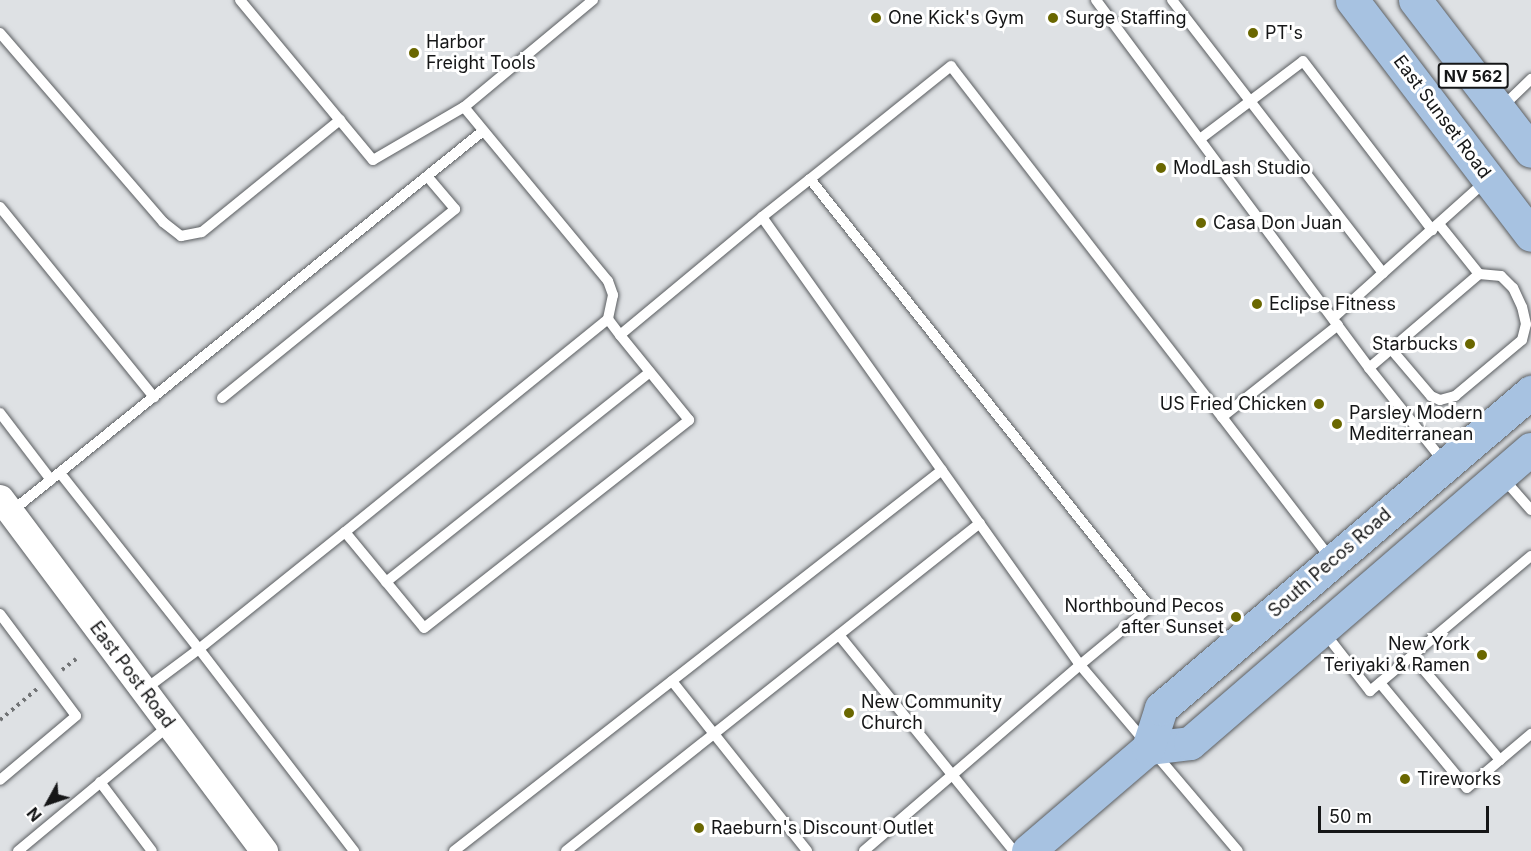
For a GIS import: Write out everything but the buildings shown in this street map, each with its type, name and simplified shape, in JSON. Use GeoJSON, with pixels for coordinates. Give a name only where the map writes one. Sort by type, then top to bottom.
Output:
{"type":"FeatureCollection","features":[{"type":"Feature","properties":{"kind":"main road","name":"East Sunset Road"},"geometry":{"type":"LineString","coordinates":[[1352,0],[1531,235]]}},
{"type":"Feature","properties":{"kind":"main road","name":"NV 562"},"geometry":{"type":"LineString","coordinates":[[1415,0],[1531,151]]}},
{"type":"Feature","properties":{"kind":"main road","name":"South Pecos Road"},"geometry":{"type":"LineString","coordinates":[[1148,748],[1161,708],[1531,392]]}},
{"type":"Feature","properties":{"kind":"main road"},"geometry":{"type":"LineString","coordinates":[[1028,851],[1148,748],[1191,743],[1531,449]]}},
{"type":"Feature","properties":{"kind":"street","name":"East Post Road"},"geometry":{"type":"LineString","coordinates":[[5,505],[264,851]]}},
{"type":"Feature","properties":{"kind":"lane"},"geometry":{"type":"LineString","coordinates":[[240,0],[373,160],[464,107],[593,0]]}},
{"type":"Feature","properties":{"kind":"lane"},"geometry":{"type":"LineString","coordinates":[[1096,0],[1369,368],[1446,464]]}},
{"type":"Feature","properties":{"kind":"lane"},"geometry":{"type":"LineString","coordinates":[[1172,0],[1383,273]]}},
{"type":"Feature","properties":{"kind":"lane"},"geometry":{"type":"LineString","coordinates":[[0,33],[163,222],[181,236],[202,232],[340,120]]}},
{"type":"Feature","properties":{"kind":"lane"},"geometry":{"type":"LineString","coordinates":[[1200,139],[1304,61],[1436,227],[1479,274],[1500,276],[1513,288],[1522,307],[1526,324],[1522,340],[1455,396],[1440,400],[1431,396],[1391,350]]}},
{"type":"Feature","properties":{"kind":"lane"},"geometry":{"type":"LineString","coordinates":[[620,335],[951,66],[1333,561]]}},
{"type":"Feature","properties":{"kind":"lane"},"geometry":{"type":"LineString","coordinates":[[1499,110],[1531,79]]}},
{"type":"Feature","properties":{"kind":"lane"},"geometry":{"type":"LineString","coordinates":[[144,690],[199,649],[608,319],[613,295],[608,281],[464,107]]}},
{"type":"Feature","properties":{"kind":"lane"},"geometry":{"type":"LineString","coordinates":[[5,505],[60,473],[483,130]]}},
{"type":"Feature","properties":{"kind":"lane"},"geometry":{"type":"LineString","coordinates":[[222,398],[455,209],[427,176]]}},
{"type":"Feature","properties":{"kind":"lane"},"geometry":{"type":"LineString","coordinates":[[1222,417],[1336,321],[1383,273],[1488,178]]}},
{"type":"Feature","properties":{"kind":"lane"},"geometry":{"type":"LineString","coordinates":[[810,179],[1150,607],[864,851]]}},
{"type":"Feature","properties":{"kind":"lane"},"geometry":{"type":"LineString","coordinates":[[0,207],[154,397]]}},
{"type":"Feature","properties":{"kind":"lane"},"geometry":{"type":"LineString","coordinates":[[762,218],[1080,665],[1148,748],[1238,851]]}},
{"type":"Feature","properties":{"kind":"lane"},"geometry":{"type":"LineString","coordinates":[[1369,368],[1479,274]]}},
{"type":"Feature","properties":{"kind":"lane"},"geometry":{"type":"LineString","coordinates":[[345,532],[424,628],[689,420],[608,319]]}},
{"type":"Feature","properties":{"kind":"lane"},"geometry":{"type":"LineString","coordinates":[[386,582],[650,372]]}},
{"type":"Feature","properties":{"kind":"lane"},"geometry":{"type":"LineString","coordinates":[[0,413],[51,480]]}},
{"type":"Feature","properties":{"kind":"lane"},"geometry":{"type":"LineString","coordinates":[[454,851],[942,470]]}},
{"type":"Feature","properties":{"kind":"lane"},"geometry":{"type":"LineString","coordinates":[[60,473],[354,851]]}},
{"type":"Feature","properties":{"kind":"lane"},"geometry":{"type":"LineString","coordinates":[[1501,475],[1531,510]]}},
{"type":"Feature","properties":{"kind":"lane"},"geometry":{"type":"LineString","coordinates":[[566,851],[980,523]]}},
{"type":"Feature","properties":{"kind":"lane"},"geometry":{"type":"LineString","coordinates":[[1322,630],[1370,691],[1531,556]]}},
{"type":"Feature","properties":{"kind":"lane"},"geometry":{"type":"LineString","coordinates":[[0,614],[76,716],[0,780]]}},
{"type":"Feature","properties":{"kind":"lane"},"geometry":{"type":"LineString","coordinates":[[839,635],[1014,851]]}},
{"type":"Feature","properties":{"kind":"lane"},"geometry":{"type":"LineString","coordinates":[[1413,657],[1500,760]]}},
{"type":"Feature","properties":{"kind":"lane"},"geometry":{"type":"LineString","coordinates":[[672,681],[807,851]]}},
{"type":"Feature","properties":{"kind":"lane"},"geometry":{"type":"LineString","coordinates":[[1380,683],[1467,788],[1531,734]]}},
{"type":"Feature","properties":{"kind":"lane"},"geometry":{"type":"LineString","coordinates":[[18,851],[170,725]]}},
{"type":"Feature","properties":{"kind":"lane"},"geometry":{"type":"LineString","coordinates":[[100,782],[152,851]]}},
{"type":"Feature","properties":{"kind":"place","name":"One Kick's Gym"},"geometry":{"type":"Point","coordinates":[876,18]}},
{"type":"Feature","properties":{"kind":"place","name":"Surge Staffing"},"geometry":{"type":"Point","coordinates":[1053,18]}},
{"type":"Feature","properties":{"kind":"place","name":"PT's"},"geometry":{"type":"Point","coordinates":[1253,33]}},
{"type":"Feature","properties":{"kind":"place","name":"Harbor Freight Tools"},"geometry":{"type":"Point","coordinates":[414,53]}},
{"type":"Feature","properties":{"kind":"place","name":"ModLash Studio"},"geometry":{"type":"Point","coordinates":[1161,168]}},
{"type":"Feature","properties":{"kind":"place","name":"Casa Don Juan"},"geometry":{"type":"Point","coordinates":[1201,223]}},
{"type":"Feature","properties":{"kind":"place","name":"Eclipse Fitness"},"geometry":{"type":"Point","coordinates":[1257,304]}},
{"type":"Feature","properties":{"kind":"place","name":"Starbucks"},"geometry":{"type":"Point","coordinates":[1470,344]}},
{"type":"Feature","properties":{"kind":"place","name":"US Fried Chicken"},"geometry":{"type":"Point","coordinates":[1319,404]}},
{"type":"Feature","properties":{"kind":"place","name":"Parsley Modern Mediterranean"},"geometry":{"type":"Point","coordinates":[1337,424]}},
{"type":"Feature","properties":{"kind":"place","name":"Northbound Pecos after Sunset"},"geometry":{"type":"Point","coordinates":[1236,617]}},
{"type":"Feature","properties":{"kind":"place","name":"New York Teriyaki & Ramen"},"geometry":{"type":"Point","coordinates":[1482,655]}},
{"type":"Feature","properties":{"kind":"place","name":"New Community Church"},"geometry":{"type":"Point","coordinates":[849,713]}},
{"type":"Feature","properties":{"kind":"place","name":"Tireworks"},"geometry":{"type":"Point","coordinates":[1405,779]}},
{"type":"Feature","properties":{"kind":"place","name":"Raeburn's Discount Outlet"},"geometry":{"type":"Point","coordinates":[699,828]}}]}
